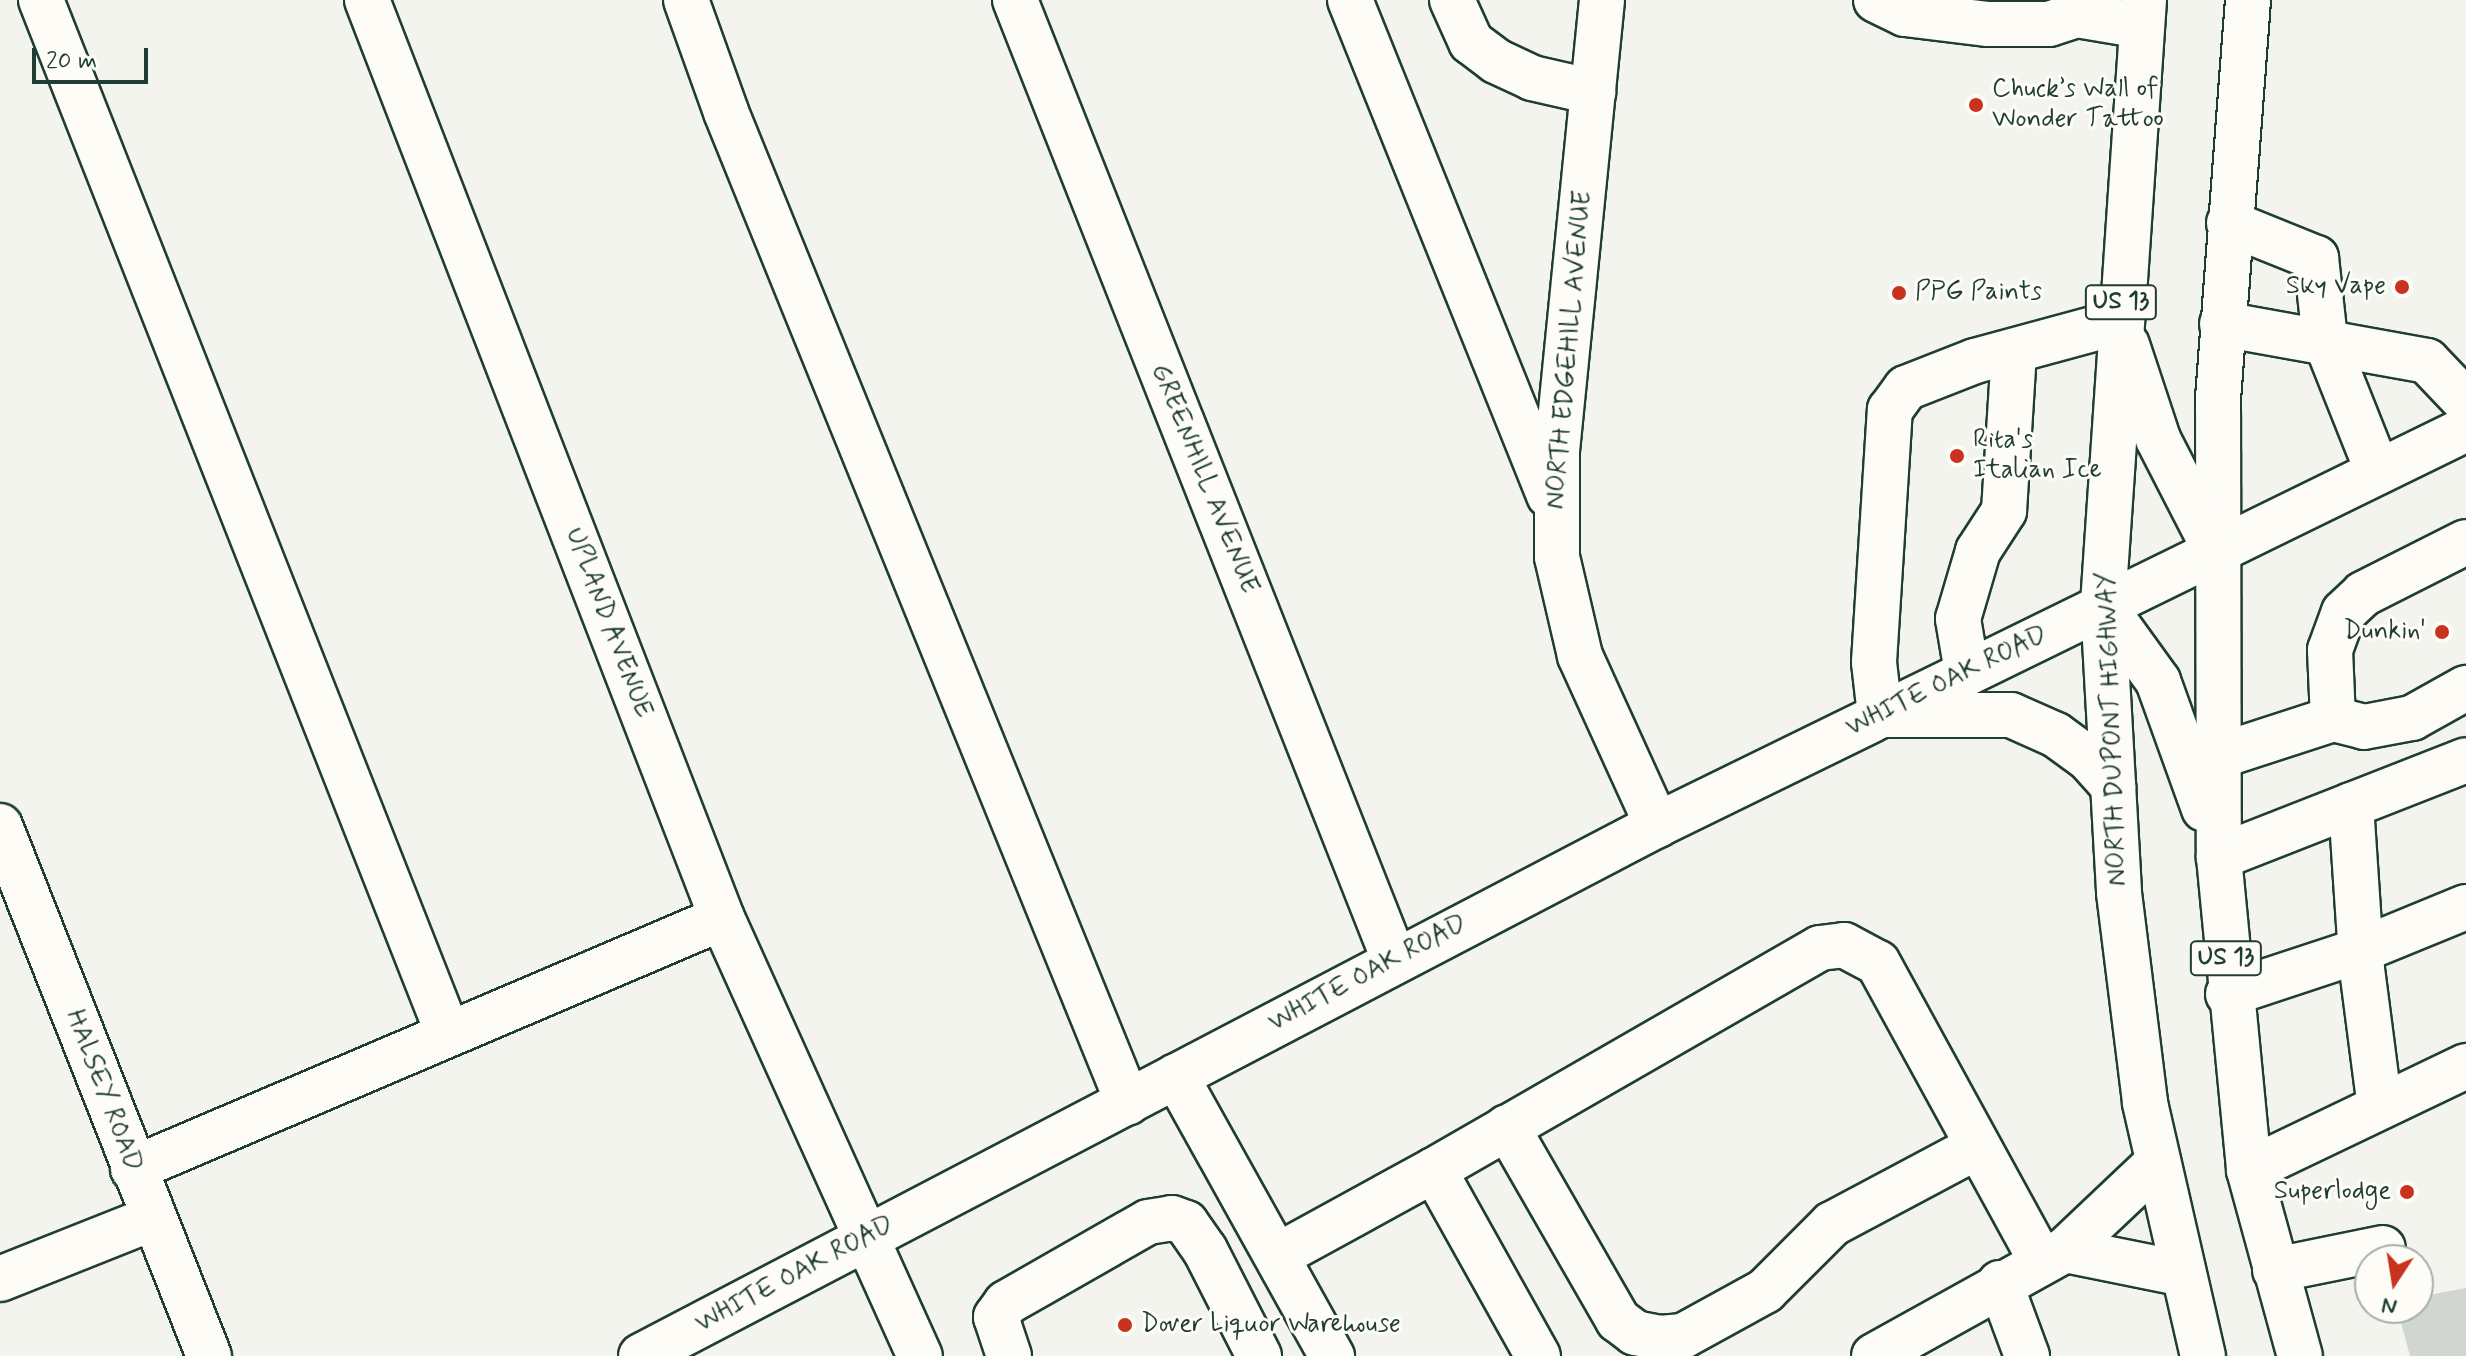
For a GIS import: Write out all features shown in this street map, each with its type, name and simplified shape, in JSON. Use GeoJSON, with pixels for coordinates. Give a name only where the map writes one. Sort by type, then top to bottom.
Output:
{"type":"FeatureCollection","features":[{"type":"Feature","properties":{"kind":"main road"},"geometry":{"type":"LineString","coordinates":[[41,0],[448,1034]]}},
{"type":"Feature","properties":{"kind":"main road","name":"UPLAND AVENUE"},"geometry":{"type":"LineString","coordinates":[[367,0],[722,918],[864,1239],[920,1356]]}},
{"type":"Feature","properties":{"kind":"main road"},"geometry":{"type":"LineString","coordinates":[[686,0],[726,112],[1128,1103]]}},
{"type":"Feature","properties":{"kind":"main road","name":"GREENHILL AVENUE"},"geometry":{"type":"LineString","coordinates":[[1015,0],[1394,959]]}},
{"type":"Feature","properties":{"kind":"main road"},"geometry":{"type":"LineString","coordinates":[[1350,0],[1554,507]]}},
{"type":"Feature","properties":{"kind":"main road"},"geometry":{"type":"LineString","coordinates":[[1452,0],[1471,42],[1496,61],[1532,78],[1593,92]]}},
{"type":"Feature","properties":{"kind":"main road","name":"NORTH EDGEHILL AVENUE"},"geometry":{"type":"LineString","coordinates":[[1602,0],[1554,507],[1557,557],[1580,656],[1657,825]]}},
{"type":"Feature","properties":{"kind":"main road"},"geometry":{"type":"LineString","coordinates":[[1876,0],[1905,14],[1988,24],[2049,24],[2077,7],[2143,13]]}},
{"type":"Feature","properties":{"kind":"main road","name":"US 13"},"geometry":{"type":"LineString","coordinates":[[2248,0],[2222,324],[2216,552],[2219,857],[2228,994],[2249,1170],[2300,1356]]}},
{"type":"Feature","properties":{"kind":"main road","name":"NORTH DUPONT HIGHWAY"},"geometry":{"type":"LineString","coordinates":[[2143,13],[2119,322],[2103,605],[2119,893],[2145,1103],[2203,1356]]}},
{"type":"Feature","properties":{"kind":"main road"},"geometry":{"type":"LineString","coordinates":[[2229,223],[2316,258],[2325,339],[2378,472]]}},
{"type":"Feature","properties":{"kind":"main road"},"geometry":{"type":"LineString","coordinates":[[2113,786],[2088,758],[2056,735],[2011,715],[1880,715],[1874,662],[1890,410],[1906,388],[2014,352],[2119,322],[2158,439],[2216,552]]}},
{"type":"Feature","properties":{"kind":"main road"},"geometry":{"type":"LineString","coordinates":[[2222,324],[2325,339],[2427,361],[2466,402]]}},
{"type":"Feature","properties":{"kind":"main road"},"geometry":{"type":"LineString","coordinates":[[1967,672],[1958,619],[1978,551],[2004,511],[2014,352]]}},
{"type":"Feature","properties":{"kind":"main road","name":"WHITE OAK ROAD"},"geometry":{"type":"LineString","coordinates":[[641,1356],[1128,1103],[1394,959],[1657,825],[2466,429]]}},
{"type":"Feature","properties":{"kind":"main road"},"geometry":{"type":"LineString","coordinates":[[2333,719],[2330,650],[2344,612],[2363,594],[2466,542]]}},
{"type":"Feature","properties":{"kind":"main road"},"geometry":{"type":"LineString","coordinates":[[2103,605],[2158,681],[2219,857],[2466,760]]}},
{"type":"Feature","properties":{"kind":"main road"},"geometry":{"type":"LineString","coordinates":[[2216,757],[2333,719],[2364,727],[2412,718],[2466,688]]}},
{"type":"Feature","properties":{"kind":"main road"},"geometry":{"type":"LineString","coordinates":[[2351,805],[2361,950],[2380,1107]]}},
{"type":"Feature","properties":{"kind":"main road","name":"HALSEY ROAD"},"geometry":{"type":"LineString","coordinates":[[0,826],[209,1356]]}},
{"type":"Feature","properties":{"kind":"main road"},"geometry":{"type":"LineString","coordinates":[[2228,994],[2361,950],[2466,907]]}},
{"type":"Feature","properties":{"kind":"main road"},"geometry":{"type":"LineString","coordinates":[[133,1169],[722,918]]}},
{"type":"Feature","properties":{"kind":"main road"},"geometry":{"type":"LineString","coordinates":[[1277,1256],[1434,1170],[1820,948],[1844,945],[1865,951],[1878,963],[1977,1147],[2053,1256],[2184,1274]]}},
{"type":"Feature","properties":{"kind":"main road"},"geometry":{"type":"LineString","coordinates":[[2249,1170],[2466,1066]]}},
{"type":"Feature","properties":{"kind":"main road"},"geometry":{"type":"LineString","coordinates":[[1176,1076],[1332,1356]]}},
{"type":"Feature","properties":{"kind":"main road"},"geometry":{"type":"LineString","coordinates":[[1507,1127],[1618,1320],[1635,1333],[1660,1338],[1683,1336],[1765,1291],[1832,1224],[1977,1147]]}},
{"type":"Feature","properties":{"kind":"main road"},"geometry":{"type":"LineString","coordinates":[[1874,1356],[2053,1256],[2158,1162]]}},
{"type":"Feature","properties":{"kind":"main road"},"geometry":{"type":"LineString","coordinates":[[1434,1170],[1538,1356]]}},
{"type":"Feature","properties":{"kind":"main road"},"geometry":{"type":"LineString","coordinates":[[0,1279],[153,1218]]}},
{"type":"Feature","properties":{"kind":"main road"},"geometry":{"type":"LineString","coordinates":[[1009,1356],[996,1317],[1006,1303],[1148,1222],[1172,1218],[1186,1223],[1205,1250],[1259,1356]]}},
{"type":"Feature","properties":{"kind":"main road"},"geometry":{"type":"LineString","coordinates":[[2275,1270],[2354,1254]]}},
{"type":"Feature","properties":{"kind":"main road"},"geometry":{"type":"LineString","coordinates":[[2000,1283],[2027,1356]]}},
{"type":"Feature","properties":{"kind":"shaded area"},"geometry":{"type":"Polygon","coordinates":[[[2466,1288],[2466,1356],[2410,1356],[2401,1324],[2434,1324],[2434,1294],[2466,1288]]]}},
{"type":"Feature","properties":{"kind":"place","name":"Chuck’s Wall of Wonder Tattoo"},"geometry":{"type":"Point","coordinates":[1976,105]}},
{"type":"Feature","properties":{"kind":"place","name":"Sky Vape"},"geometry":{"type":"Point","coordinates":[2402,287]}},
{"type":"Feature","properties":{"kind":"place","name":"PPG Paints"},"geometry":{"type":"Point","coordinates":[1899,293]}},
{"type":"Feature","properties":{"kind":"place","name":"Rita's Italian Ice"},"geometry":{"type":"Point","coordinates":[1957,456]}},
{"type":"Feature","properties":{"kind":"place","name":"Dunkin'"},"geometry":{"type":"Point","coordinates":[2442,632]}},
{"type":"Feature","properties":{"kind":"place","name":"Superlodge"},"geometry":{"type":"Point","coordinates":[2407,1192]}},
{"type":"Feature","properties":{"kind":"place","name":"Dover Liquor Warehouse"},"geometry":{"type":"Point","coordinates":[1125,1325]}}]}
